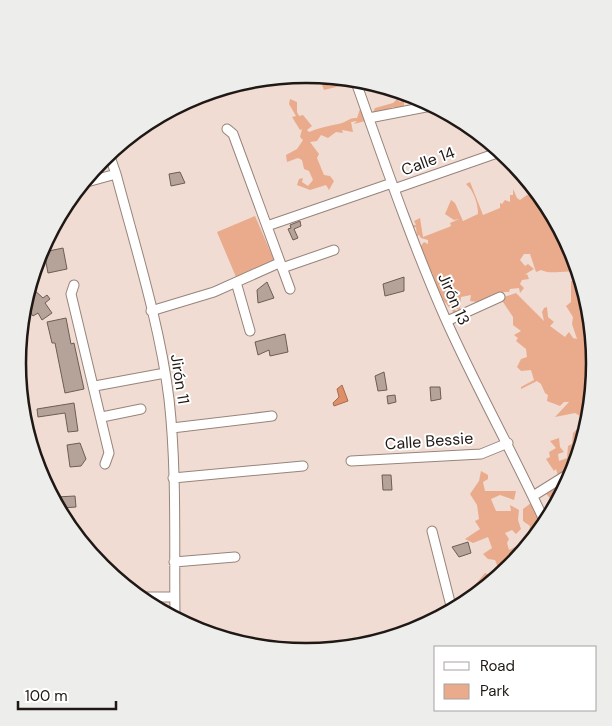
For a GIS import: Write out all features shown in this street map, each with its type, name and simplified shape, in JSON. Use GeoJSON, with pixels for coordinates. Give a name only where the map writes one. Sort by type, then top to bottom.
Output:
{"type":"FeatureCollection","features":[{"type":"Feature","properties":{"kind":"street","name":"Jirón 13"},"geometry":{"type":"LineString","coordinates":[[358,89],[414,243],[447,321],[541,514]]}},
{"type":"Feature","properties":{"kind":"street"},"geometry":{"type":"LineString","coordinates":[[369,118],[420,108]]}},
{"type":"Feature","properties":{"kind":"street"},"geometry":{"type":"LineString","coordinates":[[227,129],[233,134],[290,289]]}},
{"type":"Feature","properties":{"kind":"street","name":"Calle 14"},"geometry":{"type":"LineString","coordinates":[[267,226],[492,155]]}},
{"type":"Feature","properties":{"kind":"street","name":"Jirón 11"},"geometry":{"type":"LineString","coordinates":[[112,162],[151,311],[165,373],[172,428],[174,610]]}},
{"type":"Feature","properties":{"kind":"street"},"geometry":{"type":"LineString","coordinates":[[95,180],[116,174]]}},
{"type":"Feature","properties":{"kind":"street"},"geometry":{"type":"LineString","coordinates":[[151,311],[214,292],[281,265],[334,250]]}},
{"type":"Feature","properties":{"kind":"street"},"geometry":{"type":"LineString","coordinates":[[236,282],[250,331]]}},
{"type":"Feature","properties":{"kind":"street"},"geometry":{"type":"LineString","coordinates":[[74,284],[71,294],[95,386],[109,453],[105,464]]}},
{"type":"Feature","properties":{"kind":"street"},"geometry":{"type":"LineString","coordinates":[[447,321],[500,297]]}},
{"type":"Feature","properties":{"kind":"street"},"geometry":{"type":"LineString","coordinates":[[95,386],[165,373]]}},
{"type":"Feature","properties":{"kind":"street"},"geometry":{"type":"LineString","coordinates":[[102,417],[141,409]]}},
{"type":"Feature","properties":{"kind":"street"},"geometry":{"type":"LineString","coordinates":[[172,428],[272,416]]}},
{"type":"Feature","properties":{"kind":"street","name":"Calle Bessie"},"geometry":{"type":"LineString","coordinates":[[350,461],[481,454],[508,443]]}},
{"type":"Feature","properties":{"kind":"street"},"geometry":{"type":"LineString","coordinates":[[173,478],[303,466]]}},
{"type":"Feature","properties":{"kind":"street"},"geometry":{"type":"LineString","coordinates":[[532,496],[560,479]]}},
{"type":"Feature","properties":{"kind":"street"},"geometry":{"type":"LineString","coordinates":[[432,531],[450,603]]}},
{"type":"Feature","properties":{"kind":"street"},"geometry":{"type":"LineString","coordinates":[[174,562],[235,557]]}},
{"type":"Feature","properties":{"kind":"street"},"geometry":{"type":"LineString","coordinates":[[153,597],[174,597]]}},
{"type":"Feature","properties":{"kind":"green space"},"geometry":{"type":"Polygon","coordinates":[[[322,84],[341,86],[324,90],[322,84]]]}},
{"type":"Feature","properties":{"kind":"green space"},"geometry":{"type":"Polygon","coordinates":[[[290,99],[297,102],[299,116],[303,115],[312,126],[307,130],[309,132],[357,118],[361,106],[365,121],[354,124],[357,121],[351,122],[353,132],[342,130],[343,133],[336,132],[328,138],[321,135],[317,141],[310,142],[319,154],[317,158],[324,175],[330,176],[334,181],[329,190],[326,185],[310,190],[297,185],[299,179],[303,178],[302,182],[308,186],[313,180],[309,171],[304,169],[302,160],[298,158],[287,162],[286,155],[297,149],[303,140],[300,137],[302,129],[300,130],[292,117],[296,116],[289,104],[290,99]]]}},
{"type":"Feature","properties":{"kind":"green space"},"geometry":{"type":"Polygon","coordinates":[[[397,99],[400,102],[402,100],[404,101],[404,107],[398,109],[393,107],[375,115],[373,112],[375,108],[393,103],[397,99]]]}},
{"type":"Feature","properties":{"kind":"green space"},"geometry":{"type":"Polygon","coordinates":[[[470,182],[483,215],[500,208],[500,203],[502,204],[505,200],[510,202],[510,195],[513,195],[513,189],[520,200],[527,195],[530,196],[557,239],[571,272],[548,272],[541,270],[536,272],[530,254],[524,254],[520,260],[525,266],[528,264],[534,269],[524,275],[527,274],[529,279],[522,280],[520,284],[524,288],[520,293],[519,288],[510,289],[509,292],[498,292],[477,302],[470,301],[471,295],[461,297],[460,310],[454,308],[456,311],[454,313],[437,293],[431,274],[433,274],[427,268],[420,247],[424,242],[428,244],[428,240],[421,238],[419,235],[417,236],[416,227],[414,228],[412,225],[416,225],[414,221],[420,218],[423,237],[451,226],[450,223],[459,219],[454,220],[445,214],[451,200],[455,203],[463,221],[478,214],[475,198],[466,184],[470,182]]]}},
{"type":"Feature","properties":{"kind":"green space"},"geometry":{"type":"Polygon","coordinates":[[[255,216],[274,260],[236,277],[217,232],[255,216]]]}},
{"type":"Feature","properties":{"kind":"green space"},"geometry":{"type":"Polygon","coordinates":[[[571,281],[573,281],[580,308],[585,345],[586,363],[583,400],[580,416],[575,413],[555,417],[569,402],[564,402],[560,406],[547,401],[548,395],[537,381],[521,389],[521,387],[534,380],[531,370],[521,371],[517,367],[521,359],[527,357],[526,349],[516,341],[518,338],[514,335],[521,331],[513,325],[513,317],[503,302],[504,297],[516,293],[544,321],[542,312],[547,307],[548,317],[554,322],[550,326],[565,337],[569,332],[573,338],[577,339],[572,324],[573,317],[566,306],[571,302],[571,281]]]}},
{"type":"Feature","properties":{"kind":"green space"},"geometry":{"type":"Polygon","coordinates":[[[578,428],[571,453],[563,473],[558,476],[556,469],[554,471],[546,459],[550,457],[549,452],[556,448],[550,441],[559,438],[560,447],[564,452],[558,454],[559,461],[567,458],[568,446],[572,444],[573,433],[578,428]]]}},
{"type":"Feature","properties":{"kind":"green space"},"geometry":{"type":"Polygon","coordinates":[[[481,471],[488,475],[488,479],[483,482],[485,491],[516,491],[514,500],[500,495],[491,499],[496,511],[511,511],[510,505],[519,510],[518,520],[521,529],[516,534],[512,530],[505,533],[509,539],[507,543],[509,550],[515,548],[498,566],[495,560],[488,559],[483,554],[492,548],[488,537],[473,543],[465,539],[480,529],[475,521],[479,519],[477,505],[470,494],[479,481],[481,471]]]}},
{"type":"Feature","properties":{"kind":"green space"},"geometry":{"type":"Polygon","coordinates":[[[558,483],[550,499],[544,491],[558,483]]]}},
{"type":"Feature","properties":{"kind":"green space"},"geometry":{"type":"Polygon","coordinates":[[[531,503],[538,519],[529,531],[530,526],[523,521],[523,509],[531,503]]]}},
{"type":"Feature","properties":{"kind":"green space"},"geometry":{"type":"Polygon","coordinates":[[[485,573],[488,575],[475,586],[475,585],[485,573]]]}},
{"type":"Feature","properties":{"kind":"shaded area"},"geometry":{"type":"Polygon","coordinates":[[[342,385],[348,401],[334,406],[333,403],[339,397],[337,389],[342,385]]]}},
{"type":"Feature","properties":{"kind":"building"},"geometry":{"type":"Polygon","coordinates":[[[180,172],[185,183],[171,186],[169,174],[180,172]]]}},
{"type":"Feature","properties":{"kind":"building"},"geometry":{"type":"Polygon","coordinates":[[[300,221],[301,226],[294,229],[298,238],[293,240],[288,229],[291,228],[290,225],[300,221]]]}},
{"type":"Feature","properties":{"kind":"building"},"geometry":{"type":"Polygon","coordinates":[[[63,248],[67,269],[48,273],[46,261],[50,251],[63,248]]]}},
{"type":"Feature","properties":{"kind":"building"},"geometry":{"type":"Polygon","coordinates":[[[404,277],[404,291],[385,296],[383,284],[404,277]]]}},
{"type":"Feature","properties":{"kind":"building"},"geometry":{"type":"Polygon","coordinates":[[[267,282],[274,298],[258,303],[257,290],[267,282]]]}},
{"type":"Feature","properties":{"kind":"building"},"geometry":{"type":"Polygon","coordinates":[[[36,292],[43,298],[47,295],[50,299],[45,303],[52,313],[42,320],[38,313],[33,316],[31,313],[36,292]]]}},
{"type":"Feature","properties":{"kind":"building"},"geometry":{"type":"Polygon","coordinates":[[[66,318],[71,344],[74,343],[84,389],[65,393],[55,343],[52,343],[47,322],[66,318]]]}},
{"type":"Feature","properties":{"kind":"building"},"geometry":{"type":"Polygon","coordinates":[[[285,334],[288,352],[270,356],[269,350],[258,355],[255,342],[285,334]]]}},
{"type":"Feature","properties":{"kind":"building"},"geometry":{"type":"Polygon","coordinates":[[[384,372],[387,390],[378,391],[375,376],[384,372]]]}},
{"type":"Feature","properties":{"kind":"building"},"geometry":{"type":"Polygon","coordinates":[[[430,387],[440,387],[441,399],[431,401],[430,387]]]}},
{"type":"Feature","properties":{"kind":"building"},"geometry":{"type":"Polygon","coordinates":[[[395,395],[396,402],[388,404],[387,396],[395,395]]]}},
{"type":"Feature","properties":{"kind":"building"},"geometry":{"type":"Polygon","coordinates":[[[74,403],[78,431],[68,432],[65,413],[38,417],[37,409],[74,403]]]}},
{"type":"Feature","properties":{"kind":"building"},"geometry":{"type":"Polygon","coordinates":[[[80,443],[86,459],[81,466],[70,467],[67,445],[80,443]]]}},
{"type":"Feature","properties":{"kind":"building"},"geometry":{"type":"Polygon","coordinates":[[[382,475],[391,475],[392,490],[383,490],[382,475]]]}},
{"type":"Feature","properties":{"kind":"building"},"geometry":{"type":"Polygon","coordinates":[[[75,496],[76,507],[67,508],[60,497],[75,496]]]}},
{"type":"Feature","properties":{"kind":"building"},"geometry":{"type":"Polygon","coordinates":[[[468,542],[471,553],[459,557],[452,547],[468,542]]]}}]}
